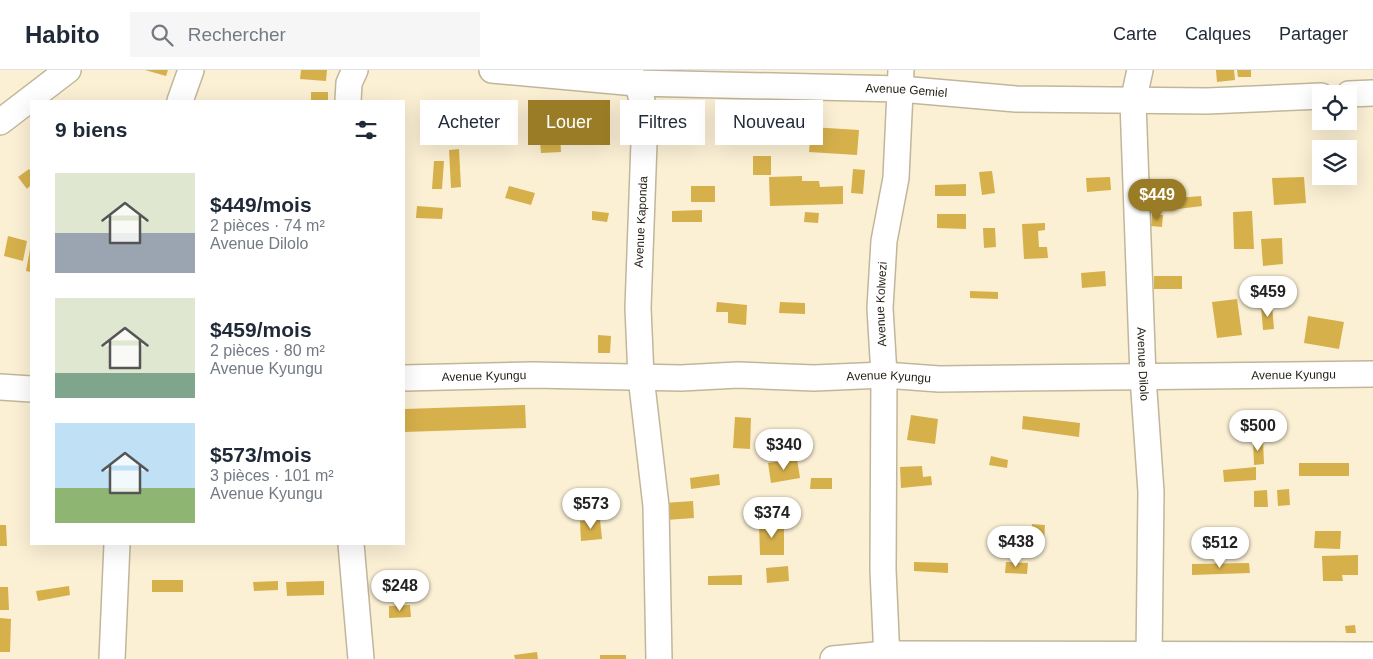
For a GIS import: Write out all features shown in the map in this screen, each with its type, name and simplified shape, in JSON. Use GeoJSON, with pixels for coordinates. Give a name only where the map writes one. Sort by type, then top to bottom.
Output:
{"type":"FeatureCollection","features":[{"type":"Feature","properties":{"kind":"street"},"geometry":{"type":"LineString","coordinates":[[0,122],[68,70]]}},
{"type":"Feature","properties":{"kind":"street"},"geometry":{"type":"LineString","coordinates":[[180,100],[191,70]]}},
{"type":"Feature","properties":{"kind":"street"},"geometry":{"type":"LineString","coordinates":[[348,100],[349,83],[355,70]]}},
{"type":"Feature","properties":{"kind":"street","name":"Avenue Gemiel"},"geometry":{"type":"LineString","coordinates":[[492,70],[632,76],[900,79],[1016,99],[1133,102],[1312,96]]}},
{"type":"Feature","properties":{"kind":"street","name":"Avenue Dilolo"},"geometry":{"type":"LineString","coordinates":[[1140,70],[1133,102],[1143,377],[1150,492],[1149,656]]}},
{"type":"Feature","properties":{"kind":"street","name":"Avenue Kaponda"},"geometry":{"type":"LineString","coordinates":[[632,76],[640,92],[646,115],[638,308],[641,377],[656,506],[659,659]]}},
{"type":"Feature","properties":{"kind":"street","name":"Avenue Kolwezi"},"geometry":{"type":"LineString","coordinates":[[887,657],[883,570],[884,375],[880,308],[884,241],[896,178],[900,79]]}},
{"type":"Feature","properties":{"kind":"street"},"geometry":{"type":"LineString","coordinates":[[1357,94],[1373,93]]}},
{"type":"Feature","properties":{"kind":"street","name":"Avenue Kyungu"},"geometry":{"type":"LineString","coordinates":[[405,378],[533,375],[641,377],[738,375],[814,378],[884,375],[939,379],[1373,374]]}},
{"type":"Feature","properties":{"kind":"street"},"geometry":{"type":"LineString","coordinates":[[0,387],[30,389]]}},
{"type":"Feature","properties":{"kind":"street"},"geometry":{"type":"LineString","coordinates":[[112,659],[117,545]]}},
{"type":"Feature","properties":{"kind":"street"},"geometry":{"type":"LineString","coordinates":[[351,545],[361,659]]}},
{"type":"Feature","properties":{"kind":"street"},"geometry":{"type":"LineString","coordinates":[[833,659],[887,657],[1373,655]]}},
{"type":"Feature","properties":{"kind":"building"},"geometry":{"type":"Polygon","coordinates":[[[145,70],[168,70],[166,76],[145,70]]]}},
{"type":"Feature","properties":{"kind":"building"},"geometry":{"type":"Polygon","coordinates":[[[301,70],[327,70],[326,81],[300,79],[301,70]]]}},
{"type":"Feature","properties":{"kind":"building"},"geometry":{"type":"Polygon","coordinates":[[[1216,70],[1234,70],[1235,80],[1217,82],[1216,70]]]}},
{"type":"Feature","properties":{"kind":"building"},"geometry":{"type":"Polygon","coordinates":[[[1237,70],[1251,70],[1251,77],[1238,77],[1237,70]]]}},
{"type":"Feature","properties":{"kind":"building"},"geometry":{"type":"Polygon","coordinates":[[[311,92],[328,92],[328,100],[311,100],[311,92]]]}},
{"type":"Feature","properties":{"kind":"building"},"geometry":{"type":"Polygon","coordinates":[[[823,128],[859,130],[857,155],[809,152],[810,145],[823,145],[823,128]]]}},
{"type":"Feature","properties":{"kind":"building"},"geometry":{"type":"Polygon","coordinates":[[[540,145],[561,145],[561,152],[541,153],[540,145]]]}},
{"type":"Feature","properties":{"kind":"building"},"geometry":{"type":"Polygon","coordinates":[[[459,149],[461,187],[451,188],[449,150],[459,149]]]}},
{"type":"Feature","properties":{"kind":"building"},"geometry":{"type":"Polygon","coordinates":[[[753,156],[771,156],[771,175],[753,175],[753,156]]]}},
{"type":"Feature","properties":{"kind":"building"},"geometry":{"type":"Polygon","coordinates":[[[434,161],[444,161],[442,189],[432,189],[434,161]]]}},
{"type":"Feature","properties":{"kind":"building"},"geometry":{"type":"Polygon","coordinates":[[[29,169],[30,186],[27,189],[18,177],[29,169]]]}},
{"type":"Feature","properties":{"kind":"building"},"geometry":{"type":"Polygon","coordinates":[[[853,169],[865,170],[863,194],[851,193],[853,169]]]}},
{"type":"Feature","properties":{"kind":"building"},"geometry":{"type":"Polygon","coordinates":[[[992,171],[995,193],[982,195],[979,172],[992,171]]]}},
{"type":"Feature","properties":{"kind":"building"},"geometry":{"type":"Polygon","coordinates":[[[802,176],[802,181],[819,181],[820,187],[843,186],[843,204],[770,206],[769,177],[802,176]]]}},
{"type":"Feature","properties":{"kind":"building"},"geometry":{"type":"Polygon","coordinates":[[[1110,177],[1111,190],[1087,192],[1086,178],[1110,177]]]}},
{"type":"Feature","properties":{"kind":"building"},"geometry":{"type":"Polygon","coordinates":[[[1304,177],[1306,203],[1274,205],[1272,178],[1304,177]]]}},
{"type":"Feature","properties":{"kind":"building"},"geometry":{"type":"Polygon","coordinates":[[[966,184],[966,196],[935,196],[935,185],[966,184]]]}},
{"type":"Feature","properties":{"kind":"building"},"geometry":{"type":"Polygon","coordinates":[[[509,186],[535,193],[531,205],[505,198],[509,186]]]}},
{"type":"Feature","properties":{"kind":"building"},"geometry":{"type":"Polygon","coordinates":[[[691,186],[715,186],[715,202],[691,202],[691,186]]]}},
{"type":"Feature","properties":{"kind":"building"},"geometry":{"type":"Polygon","coordinates":[[[1201,196],[1202,206],[1178,209],[1177,198],[1201,196]]]}},
{"type":"Feature","properties":{"kind":"building"},"geometry":{"type":"Polygon","coordinates":[[[417,206],[443,208],[442,219],[416,218],[417,206]]]}},
{"type":"Feature","properties":{"kind":"building"},"geometry":{"type":"Polygon","coordinates":[[[702,210],[702,222],[672,222],[672,211],[702,210]]]}},
{"type":"Feature","properties":{"kind":"building"},"geometry":{"type":"Polygon","coordinates":[[[592,211],[609,213],[607,222],[592,220],[592,211]]]}},
{"type":"Feature","properties":{"kind":"building"},"geometry":{"type":"Polygon","coordinates":[[[1252,211],[1254,249],[1234,249],[1233,212],[1252,211]]]}},
{"type":"Feature","properties":{"kind":"building"},"geometry":{"type":"Polygon","coordinates":[[[805,212],[819,213],[818,223],[804,222],[805,212]]]}},
{"type":"Feature","properties":{"kind":"building"},"geometry":{"type":"Polygon","coordinates":[[[937,214],[966,214],[966,229],[937,228],[937,214]]]}},
{"type":"Feature","properties":{"kind":"building"},"geometry":{"type":"Polygon","coordinates":[[[1152,214],[1163,215],[1162,227],[1151,226],[1152,214]]]}},
{"type":"Feature","properties":{"kind":"building"},"geometry":{"type":"Polygon","coordinates":[[[1045,223],[1045,230],[1038,231],[1039,247],[1047,247],[1048,258],[1024,259],[1022,224],[1045,223]]]}},
{"type":"Feature","properties":{"kind":"building"},"geometry":{"type":"Polygon","coordinates":[[[983,228],[995,228],[996,247],[984,248],[983,228]]]}},
{"type":"Feature","properties":{"kind":"building"},"geometry":{"type":"Polygon","coordinates":[[[8,236],[27,241],[23,261],[4,256],[8,236]]]}},
{"type":"Feature","properties":{"kind":"building"},"geometry":{"type":"Polygon","coordinates":[[[1282,238],[1283,264],[1263,266],[1261,239],[1282,238]]]}},
{"type":"Feature","properties":{"kind":"building"},"geometry":{"type":"Polygon","coordinates":[[[30,249],[30,272],[26,271],[30,249]]]}},
{"type":"Feature","properties":{"kind":"building"},"geometry":{"type":"Polygon","coordinates":[[[1105,271],[1106,286],[1082,288],[1081,273],[1105,271]]]}},
{"type":"Feature","properties":{"kind":"building"},"geometry":{"type":"Polygon","coordinates":[[[1154,276],[1182,276],[1182,289],[1154,289],[1154,276]]]}},
{"type":"Feature","properties":{"kind":"building"},"geometry":{"type":"Polygon","coordinates":[[[970,291],[998,292],[998,299],[970,298],[970,291]]]}},
{"type":"Feature","properties":{"kind":"building"},"geometry":{"type":"Polygon","coordinates":[[[1237,299],[1242,335],[1217,338],[1212,302],[1237,299]]]}},
{"type":"Feature","properties":{"kind":"building"},"geometry":{"type":"Polygon","coordinates":[[[717,302],[747,305],[746,325],[728,323],[728,312],[716,312],[717,302]]]}},
{"type":"Feature","properties":{"kind":"building"},"geometry":{"type":"Polygon","coordinates":[[[780,302],[805,303],[805,314],[779,313],[780,302]]]}},
{"type":"Feature","properties":{"kind":"building"},"geometry":{"type":"Polygon","coordinates":[[[1272,305],[1274,329],[1263,330],[1261,306],[1272,305]]]}},
{"type":"Feature","properties":{"kind":"building"},"geometry":{"type":"Polygon","coordinates":[[[1308,316],[1344,322],[1339,349],[1304,343],[1308,316]]]}},
{"type":"Feature","properties":{"kind":"building"},"geometry":{"type":"Polygon","coordinates":[[[598,335],[611,336],[610,353],[598,353],[598,335]]]}},
{"type":"Feature","properties":{"kind":"building"},"geometry":{"type":"Polygon","coordinates":[[[525,405],[526,428],[405,432],[405,409],[525,405]]]}},
{"type":"Feature","properties":{"kind":"building"},"geometry":{"type":"Polygon","coordinates":[[[911,415],[938,419],[935,444],[907,440],[911,415]]]}},
{"type":"Feature","properties":{"kind":"building"},"geometry":{"type":"Polygon","coordinates":[[[1023,416],[1080,423],[1079,437],[1022,429],[1023,416]]]}},
{"type":"Feature","properties":{"kind":"building"},"geometry":{"type":"Polygon","coordinates":[[[735,417],[751,418],[750,449],[733,448],[735,417]]]}},
{"type":"Feature","properties":{"kind":"building"},"geometry":{"type":"Polygon","coordinates":[[[1253,440],[1263,440],[1264,464],[1254,465],[1253,440]]]}},
{"type":"Feature","properties":{"kind":"building"},"geometry":{"type":"Polygon","coordinates":[[[991,456],[1008,460],[1007,468],[989,465],[991,456]]]}},
{"type":"Feature","properties":{"kind":"building"},"geometry":{"type":"Polygon","coordinates":[[[797,459],[800,478],[771,483],[768,463],[797,459]]]}},
{"type":"Feature","properties":{"kind":"building"},"geometry":{"type":"Polygon","coordinates":[[[1299,463],[1349,463],[1349,476],[1299,476],[1299,463]]]}},
{"type":"Feature","properties":{"kind":"building"},"geometry":{"type":"Polygon","coordinates":[[[922,466],[923,477],[931,476],[932,485],[901,488],[900,467],[922,466]]]}},
{"type":"Feature","properties":{"kind":"building"},"geometry":{"type":"Polygon","coordinates":[[[1256,467],[1256,480],[1224,482],[1223,470],[1256,467]]]}},
{"type":"Feature","properties":{"kind":"building"},"geometry":{"type":"Polygon","coordinates":[[[719,474],[720,485],[691,489],[690,478],[719,474]]]}},
{"type":"Feature","properties":{"kind":"building"},"geometry":{"type":"Polygon","coordinates":[[[811,478],[832,478],[832,489],[810,489],[811,478]]]}},
{"type":"Feature","properties":{"kind":"building"},"geometry":{"type":"Polygon","coordinates":[[[1289,489],[1290,505],[1278,506],[1277,490],[1289,489]]]}},
{"type":"Feature","properties":{"kind":"building"},"geometry":{"type":"Polygon","coordinates":[[[1267,490],[1268,507],[1254,507],[1254,491],[1267,490]]]}},
{"type":"Feature","properties":{"kind":"building"},"geometry":{"type":"Polygon","coordinates":[[[693,501],[694,518],[666,520],[664,503],[693,501]]]}},
{"type":"Feature","properties":{"kind":"building"},"geometry":{"type":"Polygon","coordinates":[[[600,519],[602,539],[581,541],[580,521],[600,519]]]}},
{"type":"Feature","properties":{"kind":"building"},"geometry":{"type":"Polygon","coordinates":[[[759,524],[784,524],[784,555],[760,555],[759,524]]]}},
{"type":"Feature","properties":{"kind":"building"},"geometry":{"type":"Polygon","coordinates":[[[1032,524],[1045,525],[1044,542],[1031,542],[1032,524]]]}},
{"type":"Feature","properties":{"kind":"building"},"geometry":{"type":"Polygon","coordinates":[[[0,525],[6,525],[7,546],[0,546],[0,525]]]}},
{"type":"Feature","properties":{"kind":"building"},"geometry":{"type":"Polygon","coordinates":[[[1315,531],[1341,531],[1340,549],[1314,548],[1315,531]]]}},
{"type":"Feature","properties":{"kind":"building"},"geometry":{"type":"Polygon","coordinates":[[[1358,555],[1358,575],[1342,575],[1343,581],[1323,581],[1322,556],[1358,555]]]}},
{"type":"Feature","properties":{"kind":"building"},"geometry":{"type":"Polygon","coordinates":[[[914,562],[948,563],[948,573],[914,571],[914,562]]]}},
{"type":"Feature","properties":{"kind":"building"},"geometry":{"type":"Polygon","coordinates":[[[1006,562],[1028,563],[1027,574],[1005,573],[1006,562]]]}},
{"type":"Feature","properties":{"kind":"building"},"geometry":{"type":"Polygon","coordinates":[[[1249,563],[1250,573],[1192,575],[1192,564],[1249,563]]]}},
{"type":"Feature","properties":{"kind":"building"},"geometry":{"type":"Polygon","coordinates":[[[788,566],[789,581],[767,583],[766,568],[788,566]]]}},
{"type":"Feature","properties":{"kind":"building"},"geometry":{"type":"Polygon","coordinates":[[[742,575],[742,585],[708,585],[708,576],[742,575]]]}},
{"type":"Feature","properties":{"kind":"building"},"geometry":{"type":"Polygon","coordinates":[[[152,580],[183,580],[183,592],[152,592],[152,580]]]}},
{"type":"Feature","properties":{"kind":"building"},"geometry":{"type":"Polygon","coordinates":[[[278,581],[278,590],[254,591],[253,582],[278,581]]]}},
{"type":"Feature","properties":{"kind":"building"},"geometry":{"type":"Polygon","coordinates":[[[324,581],[324,595],[287,596],[286,582],[324,581]]]}},
{"type":"Feature","properties":{"kind":"building"},"geometry":{"type":"Polygon","coordinates":[[[69,586],[70,595],[38,601],[36,591],[69,586]]]}},
{"type":"Feature","properties":{"kind":"building"},"geometry":{"type":"Polygon","coordinates":[[[0,587],[8,587],[9,610],[0,610],[0,587]]]}},
{"type":"Feature","properties":{"kind":"building"},"geometry":{"type":"Polygon","coordinates":[[[410,605],[411,617],[389,618],[389,606],[410,605]]]}},
{"type":"Feature","properties":{"kind":"building"},"geometry":{"type":"Polygon","coordinates":[[[0,618],[11,619],[10,652],[0,652],[0,618]]]}},
{"type":"Feature","properties":{"kind":"building"},"geometry":{"type":"Polygon","coordinates":[[[1355,625],[1356,633],[1346,633],[1345,626],[1355,625]]]}},
{"type":"Feature","properties":{"kind":"building"},"geometry":{"type":"Polygon","coordinates":[[[537,652],[538,659],[515,659],[514,655],[537,652]]]}},
{"type":"Feature","properties":{"kind":"building"},"geometry":{"type":"Polygon","coordinates":[[[600,655],[626,655],[626,659],[600,659],[600,655]]]}}]}
